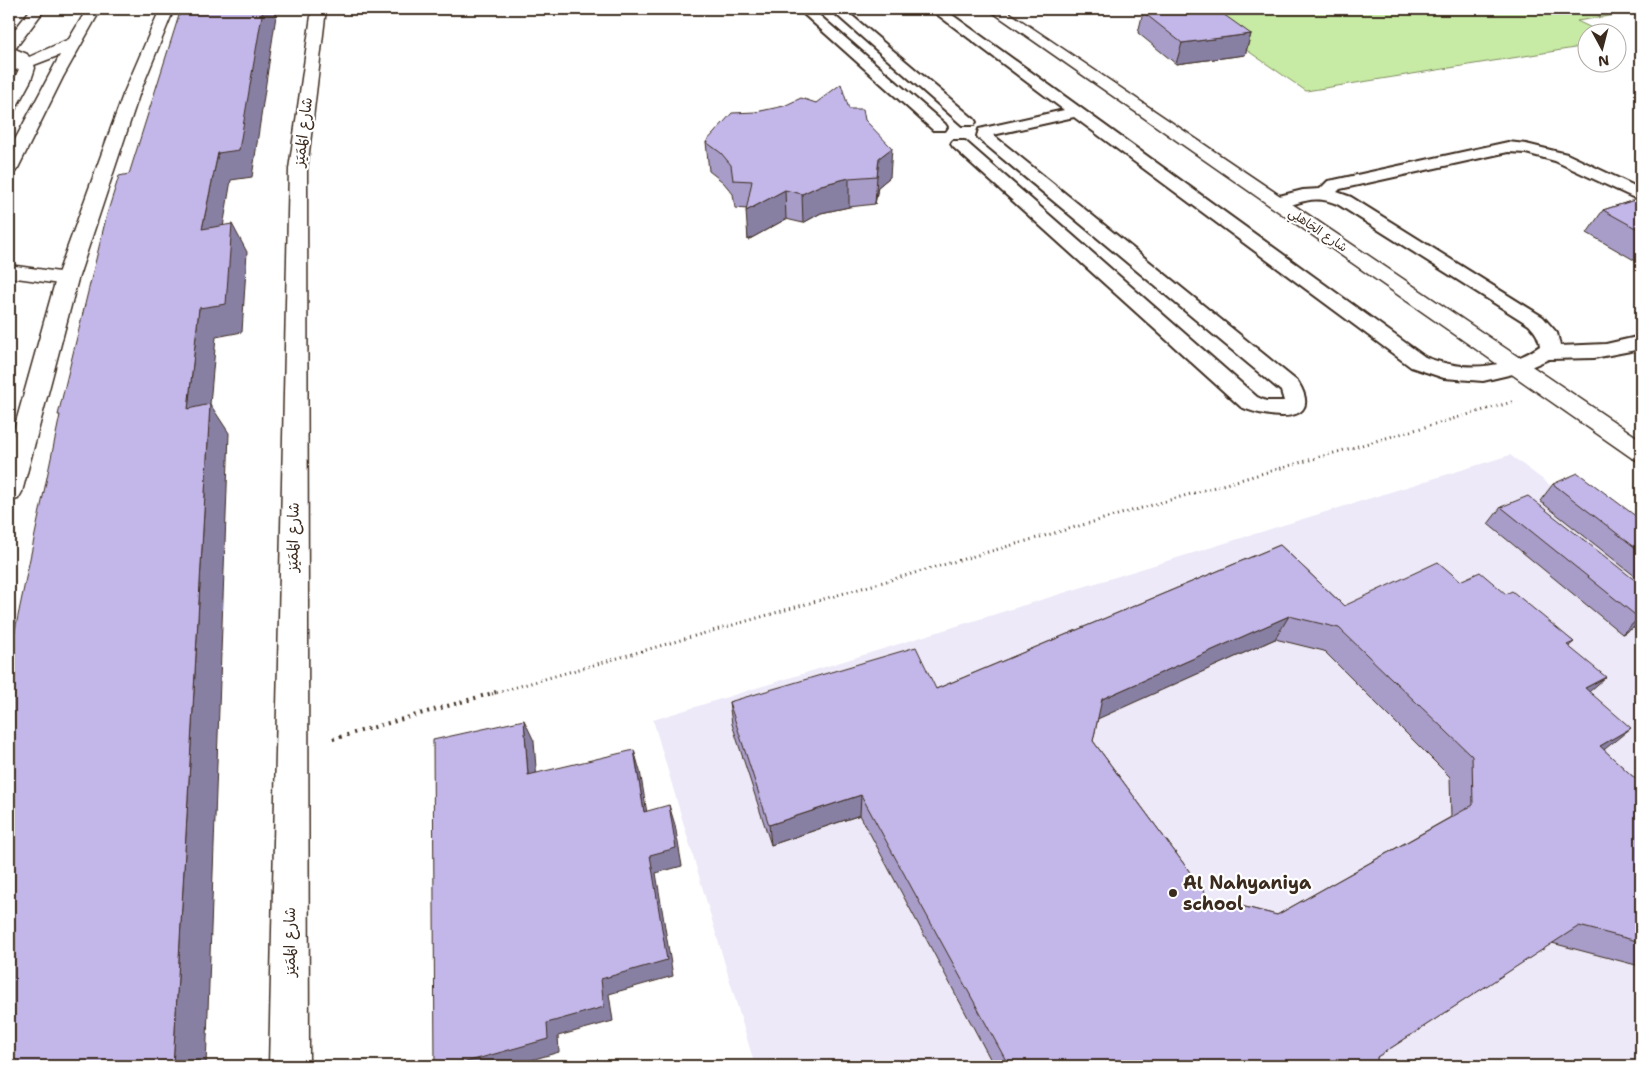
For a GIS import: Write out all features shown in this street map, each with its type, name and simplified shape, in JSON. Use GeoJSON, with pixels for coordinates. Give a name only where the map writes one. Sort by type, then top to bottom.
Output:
{"type":"FeatureCollection","features":[{"type":"Feature","properties":{"kind":"street"},"geometry":{"type":"LineString","coordinates":[[9,47],[38,9]]}},
{"type":"Feature","properties":{"kind":"street"},"geometry":{"type":"LineString","coordinates":[[9,168],[55,77],[94,9]]}},
{"type":"Feature","properties":{"kind":"street"},"geometry":{"type":"LineString","coordinates":[[9,492],[67,279],[131,95],[167,9]]}},
{"type":"Feature","properties":{"kind":"street","name":"شارع المُمَيَز"},"geometry":{"type":"LineString","coordinates":[[289,1066],[298,169],[319,9]]}},
{"type":"Feature","properties":{"kind":"street","name":"شارع الجَاهلِي"},"geometry":{"type":"LineString","coordinates":[[995,9],[1641,452]]}},
{"type":"Feature","properties":{"kind":"street"},"geometry":{"type":"LineString","coordinates":[[9,66],[26,63],[53,54],[75,42]]}},
{"type":"Feature","properties":{"kind":"street"},"geometry":{"type":"LineString","coordinates":[[9,52],[21,58],[26,63],[27,68],[23,80],[9,106]]}},
{"type":"Feature","properties":{"kind":"street"},"geometry":{"type":"LineString","coordinates":[[9,270],[67,279]]}},
{"type":"Feature","properties":{"kind":"lane"},"geometry":{"type":"LineString","coordinates":[[804,9],[939,127]]}},
{"type":"Feature","properties":{"kind":"lane"},"geometry":{"type":"LineString","coordinates":[[836,9],[1290,387],[1295,400],[1292,406],[1286,410],[1277,411],[1257,407],[1249,402],[959,144]]}},
{"type":"Feature","properties":{"kind":"lane"},"geometry":{"type":"LineString","coordinates":[[936,9],[1418,362],[1450,373],[1482,375],[1516,366],[1546,352],[1550,348],[1551,340],[1546,330],[1536,322],[1346,201],[1328,194],[1304,194],[1277,202]]}},
{"type":"Feature","properties":{"kind":"lane"},"geometry":{"type":"LineString","coordinates":[[831,32],[857,27]]}},
{"type":"Feature","properties":{"kind":"lane"},"geometry":{"type":"LineString","coordinates":[[939,127],[951,122],[979,128],[1070,108]]}},
{"type":"Feature","properties":{"kind":"lane"},"geometry":{"type":"LineString","coordinates":[[939,127],[937,131],[943,139],[959,144],[976,143],[979,128]]}},
{"type":"Feature","properties":{"kind":"lane"},"geometry":{"type":"LineString","coordinates":[[1328,194],[1328,190],[1334,185],[1508,147],[1524,147],[1556,154],[1641,196]]}},
{"type":"Feature","properties":{"kind":"lane"},"geometry":{"type":"LineString","coordinates":[[1126,293],[1164,283]]}},
{"type":"Feature","properties":{"kind":"lane"},"geometry":{"type":"LineString","coordinates":[[1546,352],[1586,354],[1620,350],[1641,342]]}},
{"type":"Feature","properties":{"kind":"path"},"geometry":{"type":"LineString","coordinates":[[291,751],[1552,391]]}},
{"type":"Feature","properties":{"kind":"shaded area","name":"Al Nahyaniya school"},"geometry":{"type":"Polygon","coordinates":[[[1510,455],[1641,553],[1641,1066],[755,1066],[653,720],[1510,455]]]}},
{"type":"Feature","properties":{"kind":"green space"},"geometry":{"type":"Polygon","coordinates":[[[1187,9],[1641,9],[1641,11],[1577,21],[1579,22],[1578,47],[1306,91],[1187,9]]]}},
{"type":"Feature","properties":{"kind":"building"},"geometry":{"type":"Polygon","coordinates":[[[181,9],[263,9],[239,150],[218,153],[202,229],[232,224],[226,304],[199,308],[188,409],[210,404],[173,1066],[9,1066],[9,659],[60,415],[58,415],[107,214],[119,176],[129,174],[181,9]]]}},
{"type":"Feature","properties":{"kind":"building"},"geometry":{"type":"Polygon","coordinates":[[[1173,9],[1216,9],[1251,34],[1182,43],[1143,12],[1173,9]]]}},
{"type":"Feature","properties":{"kind":"building"},"geometry":{"type":"Polygon","coordinates":[[[841,84],[849,109],[863,109],[865,120],[892,148],[879,158],[877,176],[849,178],[821,185],[802,194],[785,190],[746,211],[752,181],[733,180],[731,165],[721,153],[706,142],[732,113],[756,112],[784,106],[801,98],[816,103],[841,84]]]}},
{"type":"Feature","properties":{"kind":"building"},"geometry":{"type":"Polygon","coordinates":[[[1641,198],[1641,231],[1603,210],[1641,198]]]}},
{"type":"Feature","properties":{"kind":"building"},"geometry":{"type":"Polygon","coordinates":[[[1578,473],[1641,520],[1641,552],[1553,484],[1578,473]]]}},
{"type":"Feature","properties":{"kind":"building"},"geometry":{"type":"Polygon","coordinates":[[[1528,496],[1641,585],[1641,617],[1639,618],[1501,507],[1528,496]]]}},
{"type":"Feature","properties":{"kind":"building","name":"Al Nahyaniya school"},"geometry":{"type":"Polygon","coordinates":[[[1280,545],[1344,606],[1438,562],[1460,581],[1480,572],[1506,594],[1512,591],[1574,642],[1567,645],[1606,677],[1585,688],[1631,728],[1600,746],[1641,784],[1641,942],[1579,926],[1377,1057],[1377,1066],[1009,1066],[861,795],[769,825],[729,702],[916,647],[936,689],[1280,545]],[[1289,616],[1102,699],[1093,741],[1209,898],[1277,915],[1473,805],[1472,756],[1339,628],[1289,616]]]}},
{"type":"Feature","properties":{"kind":"building"},"geometry":{"type":"Polygon","coordinates":[[[524,720],[528,775],[634,750],[644,812],[669,805],[676,848],[650,855],[667,960],[601,979],[604,1007],[547,1023],[548,1039],[452,1066],[435,1066],[433,740],[524,720]]]}},
{"type":"Feature","properties":{"kind":"place","name":"Al Nahyaniya school"},"geometry":{"type":"Point","coordinates":[1173,893]}}]}
